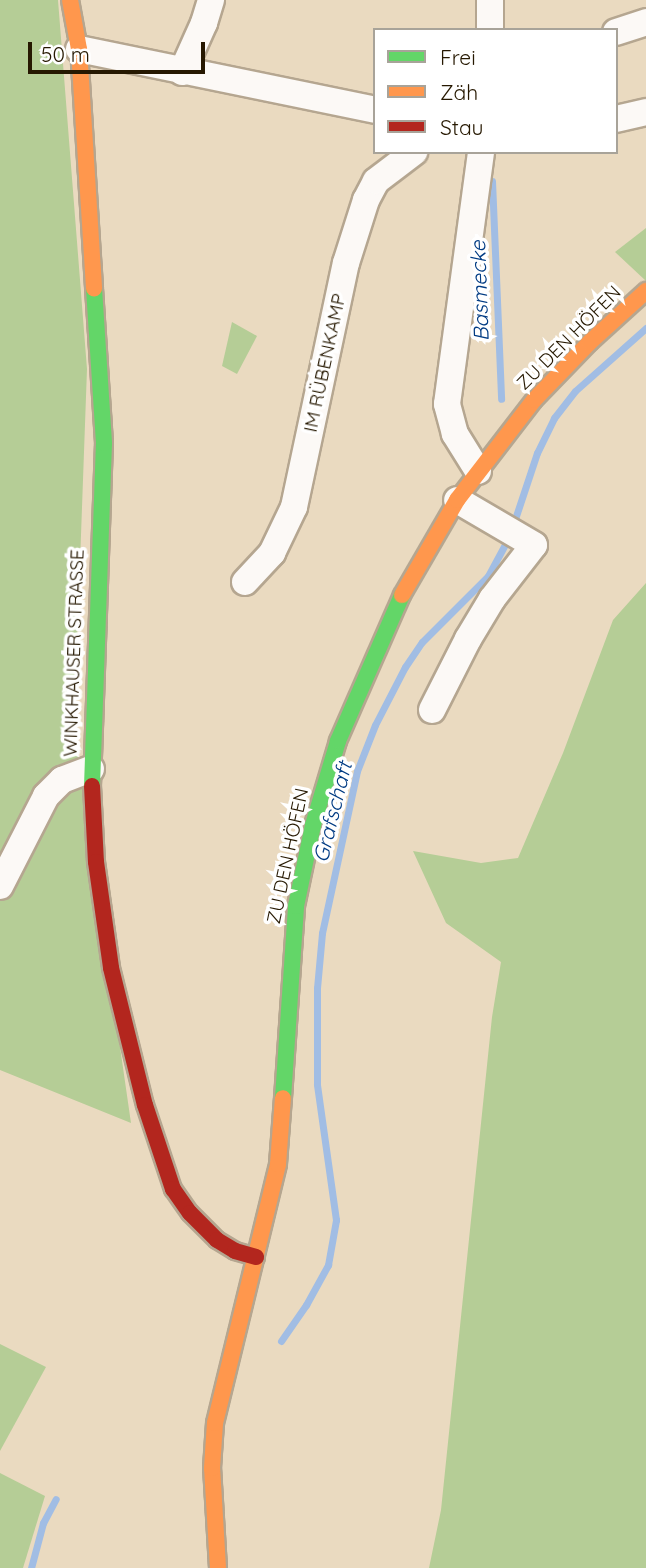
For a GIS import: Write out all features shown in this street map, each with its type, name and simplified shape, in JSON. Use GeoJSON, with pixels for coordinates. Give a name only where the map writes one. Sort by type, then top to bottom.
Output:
{"type":"FeatureCollection","features":[{"type":"Feature","properties":{"kind":"street","name":"WINKHAUSER STRASSE"},"geometry":{"type":"LineString","coordinates":[[70,0],[79,48],[104,443],[91,769],[96,862],[111,968],[132,1055],[165,1169],[181,1201],[203,1227],[235,1251],[256,1257]]}},
{"type":"Feature","properties":{"kind":"street"},"geometry":{"type":"LineString","coordinates":[[182,72],[211,0]]}},
{"type":"Feature","properties":{"kind":"street"},"geometry":{"type":"LineString","coordinates":[[490,0],[490,28]]}},
{"type":"Feature","properties":{"kind":"street"},"geometry":{"type":"LineString","coordinates":[[618,31],[646,22]]}},
{"type":"Feature","properties":{"kind":"street"},"geometry":{"type":"LineString","coordinates":[[79,48],[182,72],[373,110]]}},
{"type":"Feature","properties":{"kind":"street"},"geometry":{"type":"LineString","coordinates":[[618,119],[646,112]]}},
{"type":"Feature","properties":{"kind":"street","name":"IM RÜBENKAMP"},"geometry":{"type":"LineString","coordinates":[[245,582],[261,568],[272,553],[294,507],[346,263],[366,200],[376,181],[411,154]]}},
{"type":"Feature","properties":{"kind":"street"},"geometry":{"type":"LineString","coordinates":[[478,471],[454,434],[447,404],[481,154]]}},
{"type":"Feature","properties":{"kind":"street","name":"ZU DEN HÖFEN"},"geometry":{"type":"LineString","coordinates":[[218,1568],[212,1468],[215,1423],[278,1164],[292,945],[300,880],[338,741],[376,646],[424,554],[457,500],[534,400],[590,342],[646,291]]}},
{"type":"Feature","properties":{"kind":"street"},"geometry":{"type":"LineString","coordinates":[[432,710],[492,599],[534,545],[457,500]]}},
{"type":"Feature","properties":{"kind":"street"},"geometry":{"type":"LineString","coordinates":[[0,886],[46,796],[62,780],[91,769]]}},
{"type":"Feature","properties":{"kind":"green space"},"geometry":{"type":"Polygon","coordinates":[[[0,0],[58,0],[87,369],[74,729],[131,1123],[0,1070],[0,0]]]}},
{"type":"Feature","properties":{"kind":"green space"},"geometry":{"type":"Polygon","coordinates":[[[646,228],[646,281],[615,252],[646,228]]]}},
{"type":"Feature","properties":{"kind":"green space"},"geometry":{"type":"Polygon","coordinates":[[[232,322],[257,336],[237,374],[222,366],[232,322]]]}},
{"type":"Feature","properties":{"kind":"green space"},"geometry":{"type":"Polygon","coordinates":[[[646,583],[646,1568],[429,1568],[441,1510],[492,1017],[501,962],[446,923],[413,851],[481,863],[518,858],[563,753],[613,620],[646,583]]]}},
{"type":"Feature","properties":{"kind":"green space"},"geometry":{"type":"Polygon","coordinates":[[[0,1344],[46,1367],[0,1451],[0,1344]]]}},
{"type":"Feature","properties":{"kind":"green space"},"geometry":{"type":"Polygon","coordinates":[[[0,1473],[45,1496],[23,1568],[0,1568],[0,1473]]]}},
{"type":"Feature","properties":{"kind":"waterway","name":"Basmecke"},"geometry":{"type":"LineString","coordinates":[[492,181],[501,399]]}},
{"type":"Feature","properties":{"kind":"waterway","name":"Grafschaft"},"geometry":{"type":"LineString","coordinates":[[513,525],[537,453],[554,418],[575,391],[646,328]]}},
{"type":"Feature","properties":{"kind":"waterway","name":"Grafschaft"},"geometry":{"type":"LineString","coordinates":[[281,1341],[306,1305],[328,1265],[336,1220],[317,1084],[317,988],[322,933],[357,771],[375,725],[405,667],[422,642],[488,576],[509,537]]}},
{"type":"Feature","properties":{"kind":"waterway","name":"Grafschaft"},"geometry":{"type":"LineString","coordinates":[[31,1568],[43,1523],[56,1499]]}},
{"type":"Feature","properties":{"kind":"traffic: fast"},"geometry":{"type":"LineString","coordinates":[[92,786],[104,443],[94,289]]}},
{"type":"Feature","properties":{"kind":"traffic: fast"},"geometry":{"type":"LineString","coordinates":[[283,1098],[296,906],[313,825],[338,741],[402,595]]}},
{"type":"Feature","properties":{"kind":"traffic: slow"},"geometry":{"type":"LineString","coordinates":[[70,0],[79,49],[94,289]]}},
{"type":"Feature","properties":{"kind":"traffic: slow"},"geometry":{"type":"LineString","coordinates":[[402,595],[457,500],[534,400],[590,342],[646,291]]}},
{"type":"Feature","properties":{"kind":"traffic: slow"},"geometry":{"type":"LineString","coordinates":[[218,1568],[212,1468],[215,1423],[278,1164],[283,1098]]}},
{"type":"Feature","properties":{"kind":"traffic: jam"},"geometry":{"type":"LineString","coordinates":[[92,786],[96,862],[111,968],[145,1105],[173,1189],[190,1213],[217,1240],[235,1251],[256,1257]]}}]}
